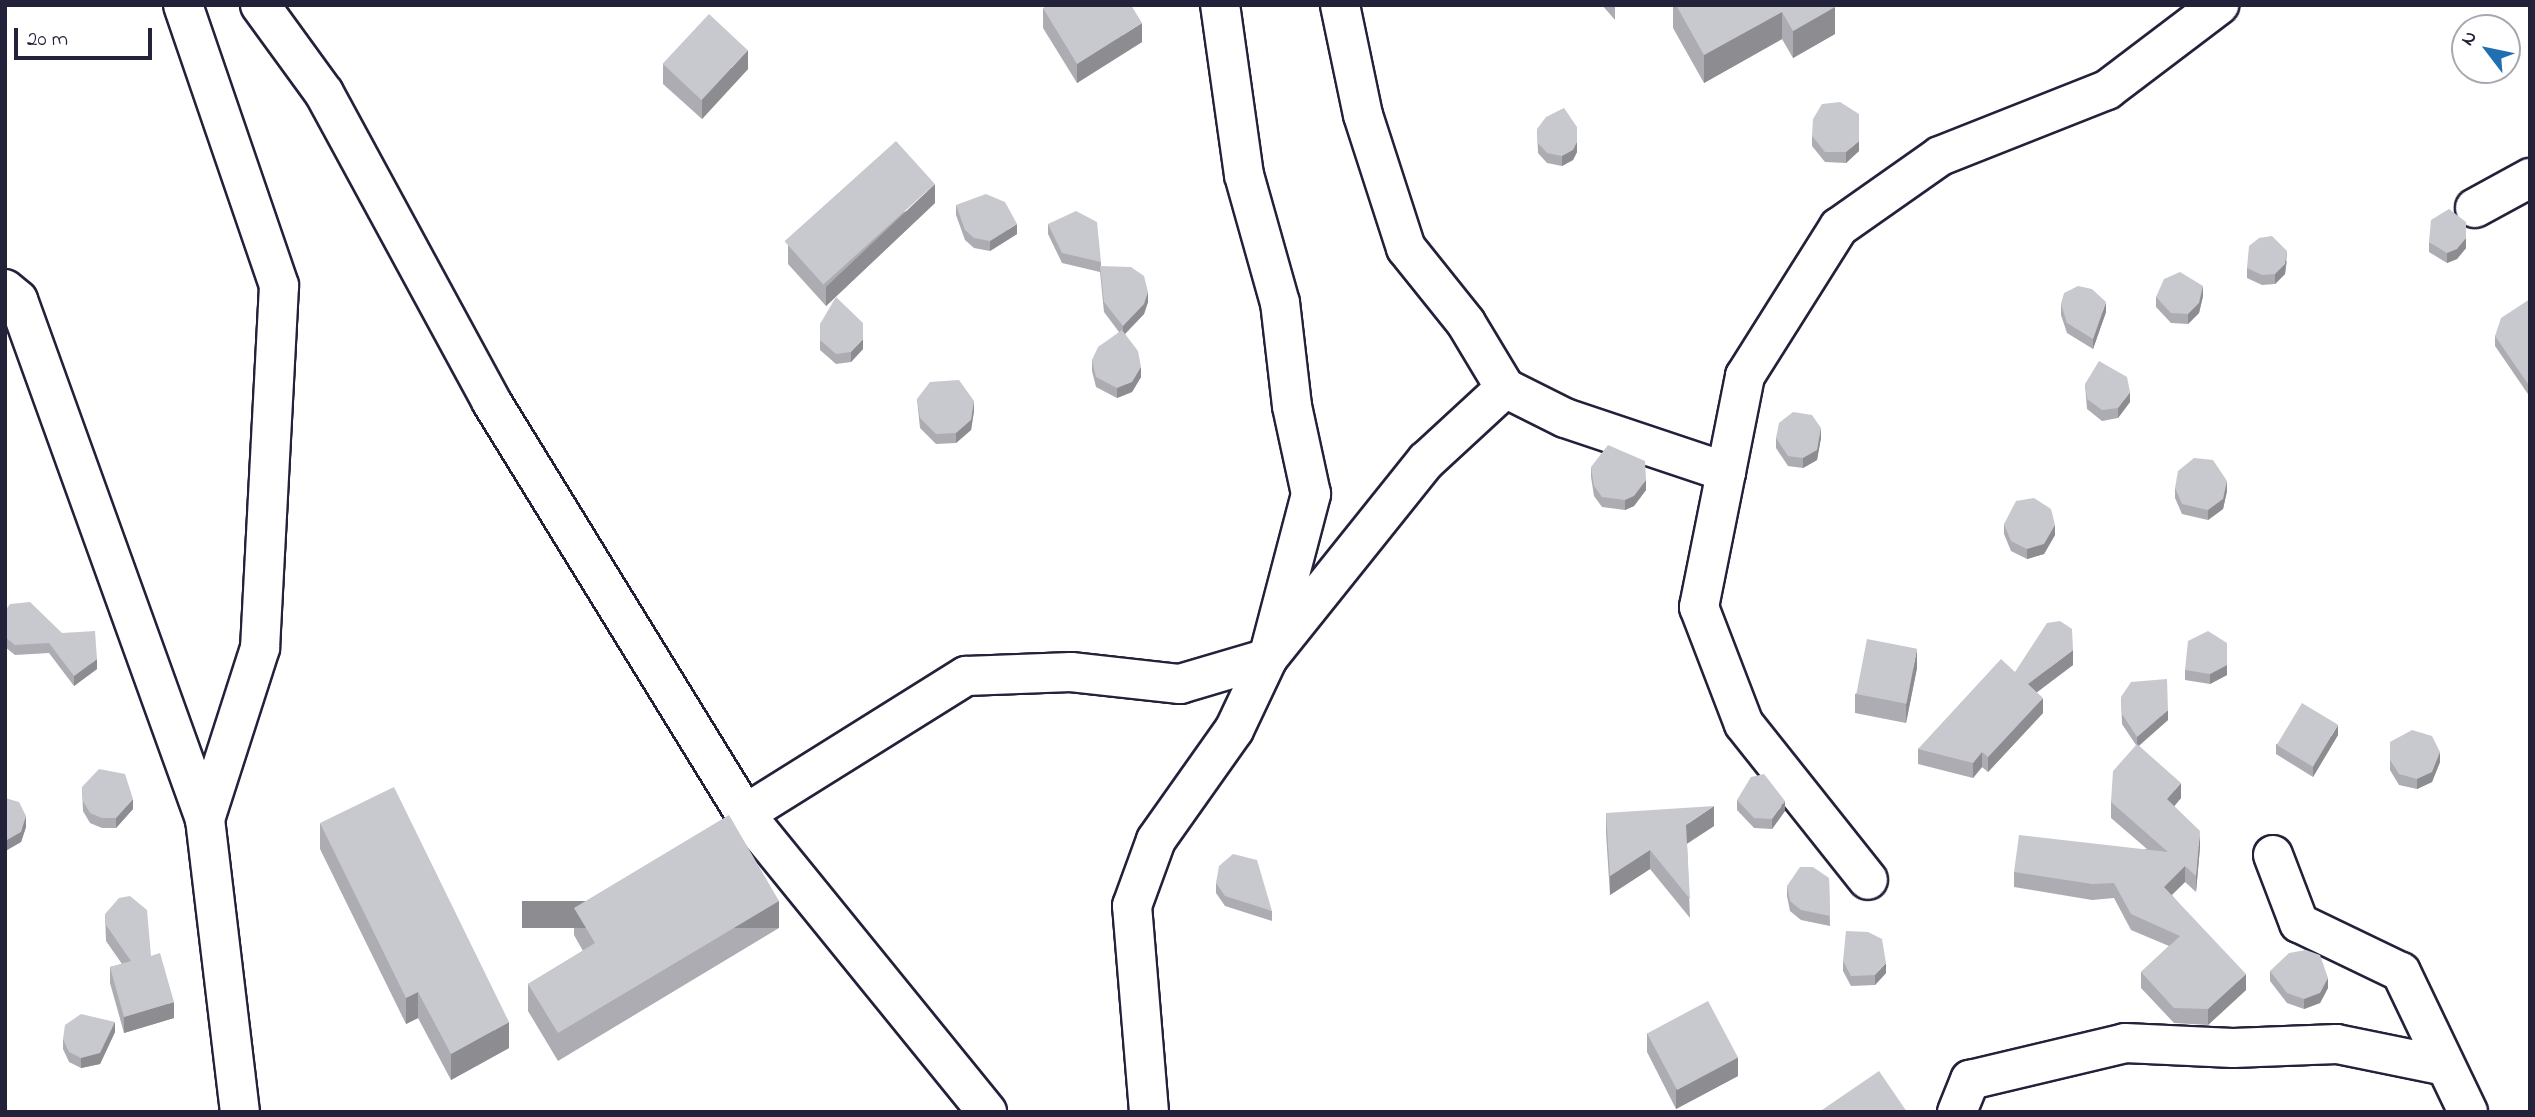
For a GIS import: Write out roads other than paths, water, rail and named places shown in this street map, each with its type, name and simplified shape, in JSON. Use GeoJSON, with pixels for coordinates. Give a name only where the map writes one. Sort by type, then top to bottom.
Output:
{"type":"FeatureCollection","features":[{"type":"Feature","properties":{"kind":"street"},"geometry":{"type":"LineString","coordinates":[[183,5],[279,286],[260,648],[205,819]]}},
{"type":"Feature","properties":{"kind":"street"},"geometry":{"type":"LineString","coordinates":[[260,5],[324,93],[491,401],[745,814],[986,1112]]}},
{"type":"Feature","properties":{"kind":"street"},"geometry":{"type":"LineString","coordinates":[[1149,1112],[1132,906],[1156,840],[1234,730],[1268,658],[1311,494],[1292,406],[1280,303],[1244,175],[1220,5]]}},
{"type":"Feature","properties":{"kind":"street"},"geometry":{"type":"LineString","coordinates":[[1340,5],[1363,115],[1406,248],[1466,323],[1505,388],[1565,418],[1726,472]]}},
{"type":"Feature","properties":{"kind":"street"},"geometry":{"type":"LineString","coordinates":[[1868,880],[1744,724],[1699,607],[1745,376],[1839,226],[1940,156],[2107,90],[2219,5]]}},
{"type":"Feature","properties":{"kind":"street"},"geometry":{"type":"LineString","coordinates":[[2475,208],[2530,178]]}},
{"type":"Feature","properties":{"kind":"street"},"geometry":{"type":"LineString","coordinates":[[5,289],[18,300],[205,819],[240,1112]]}},
{"type":"Feature","properties":{"kind":"street"},"geometry":{"type":"LineString","coordinates":[[745,814],[966,676],[1071,672],[1180,684],[1268,658],[1426,461],[1505,388]]}},
{"type":"Feature","properties":{"kind":"street"},"geometry":{"type":"LineString","coordinates":[[2273,855],[2300,923],[2401,972],[2468,1112]]}},
{"type":"Feature","properties":{"kind":"street"},"geometry":{"type":"LineString","coordinates":[[1957,1112],[1970,1080],[2125,1043],[2233,1048],[2337,1044],[2445,1066]]}}]}
